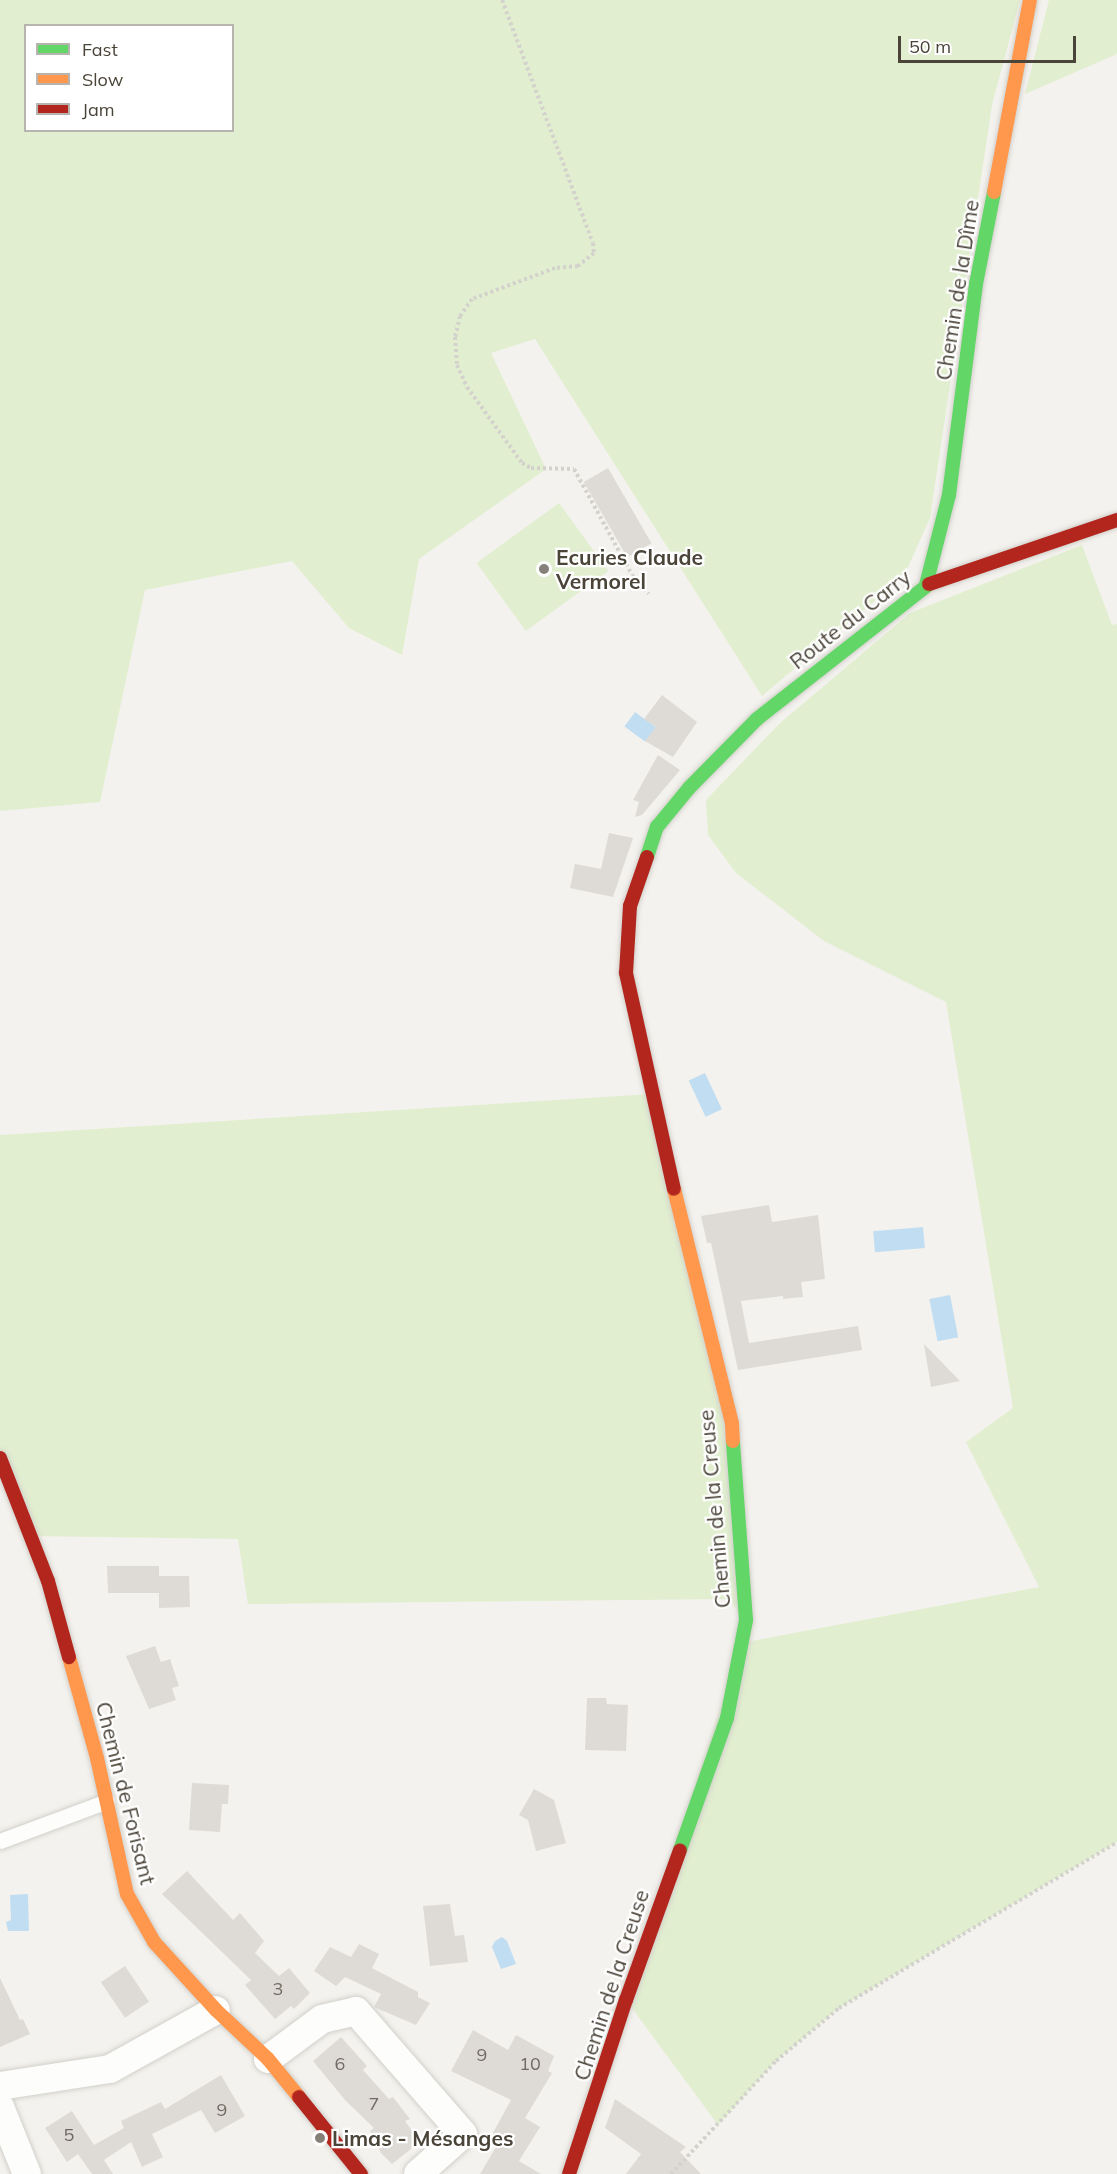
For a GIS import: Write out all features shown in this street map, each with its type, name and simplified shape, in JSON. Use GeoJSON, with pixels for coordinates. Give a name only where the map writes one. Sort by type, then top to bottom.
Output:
{"type":"FeatureCollection","features":[{"type":"Feature","properties":{"kind":"street","name":"Chemin de la Dîme"},"geometry":{"type":"LineString","coordinates":[[926,585],[949,495],[976,284],[1030,0]]}},
{"type":"Feature","properties":{"kind":"street","name":"Route du Carry"},"geometry":{"type":"LineString","coordinates":[[657,827],[689,788],[757,719],[926,585],[1117,520]]}},
{"type":"Feature","properties":{"kind":"street","name":"Chemin de la Creuse"},"geometry":{"type":"LineString","coordinates":[[569,2174],[592,2110],[626,2000],[727,1718],[746,1620],[732,1424],[661,1136],[626,973],[630,906],[657,827]]}},
{"type":"Feature","properties":{"kind":"street","name":"Chemin de Forisant"},"geometry":{"type":"LineString","coordinates":[[0,1458],[48,1581],[107,1801],[127,1894],[154,1942],[216,2010],[268,2060],[361,2174]]}},
{"type":"Feature","properties":{"kind":"street"},"geometry":{"type":"LineString","coordinates":[[0,2086],[110,2069],[216,2010]]}},
{"type":"Feature","properties":{"kind":"street"},"geometry":{"type":"LineString","coordinates":[[268,2060],[321,2019],[356,2012],[463,2134],[418,2174]]}},
{"type":"Feature","properties":{"kind":"street"},"geometry":{"type":"LineString","coordinates":[[0,2107],[27,2174]]}},
{"type":"Feature","properties":{"kind":"lane"},"geometry":{"type":"LineString","coordinates":[[0,1841],[107,1801]]}},
{"type":"Feature","properties":{"kind":"path"},"geometry":{"type":"LineString","coordinates":[[502,0],[593,243],[594,253],[578,266],[555,268],[472,299],[460,316],[455,337],[457,364],[467,387],[522,462],[531,468],[574,469],[632,575],[649,594]]}},
{"type":"Feature","properties":{"kind":"path"},"geometry":{"type":"LineString","coordinates":[[670,2174],[776,2061],[839,2008],[1117,1842]]}},
{"type":"Feature","properties":{"kind":"green space"},"geometry":{"type":"Polygon","coordinates":[[[0,0],[1020,0],[992,105],[930,518],[908,567],[883,594],[762,696],[535,339],[491,353],[546,469],[419,559],[402,655],[349,628],[292,561],[145,590],[100,802],[0,811],[0,0]]]}},
{"type":"Feature","properties":{"kind":"green space"},"geometry":{"type":"Polygon","coordinates":[[[1049,0],[1117,0],[1117,54],[1025,94],[1049,0]]]}},
{"type":"Feature","properties":{"kind":"green space","name":"Ecuries Claude Vermorel"},"geometry":{"type":"Polygon","coordinates":[[[559,503],[608,571],[526,631],[476,563],[559,503]]]}},
{"type":"Feature","properties":{"kind":"green space"},"geometry":{"type":"Polygon","coordinates":[[[1082,545],[1112,625],[1117,624],[1117,1842],[839,2008],[776,2061],[718,2125],[626,2000],[741,1643],[1039,1587],[966,1442],[1013,1408],[946,1002],[824,941],[736,873],[708,835],[706,800],[779,724],[910,613],[1082,545]]]}},
{"type":"Feature","properties":{"kind":"green space"},"geometry":{"type":"Polygon","coordinates":[[[652,1094],[732,1424],[746,1620],[728,1599],[248,1604],[238,1539],[30,1536],[0,1458],[0,1135],[652,1094]]]}},
{"type":"Feature","properties":{"kind":"water"},"geometry":{"type":"Polygon","coordinates":[[[635,712],[656,727],[645,742],[624,727],[635,712]]]}},
{"type":"Feature","properties":{"kind":"water"},"geometry":{"type":"Polygon","coordinates":[[[705,1073],[722,1109],[706,1117],[689,1081],[705,1073]]]}},
{"type":"Feature","properties":{"kind":"water"},"geometry":{"type":"Polygon","coordinates":[[[923,1227],[925,1248],[875,1252],[873,1231],[923,1227]]]}},
{"type":"Feature","properties":{"kind":"water"},"geometry":{"type":"Polygon","coordinates":[[[950,1295],[958,1337],[938,1341],[929,1299],[950,1295]]]}},
{"type":"Feature","properties":{"kind":"water"},"geometry":{"type":"Polygon","coordinates":[[[28,1894],[29,1931],[8,1931],[6,1922],[11,1920],[10,1895],[28,1894]]]}},
{"type":"Feature","properties":{"kind":"water"},"geometry":{"type":"Polygon","coordinates":[[[502,1937],[507,1941],[516,1964],[501,1969],[492,1947],[495,1941],[502,1937]]]}},
{"type":"Feature","properties":{"kind":"building","name":"Ecuries Claude Vermorel"},"geometry":{"type":"Polygon","coordinates":[[[608,468],[652,543],[627,557],[584,482],[608,468]]]}},
{"type":"Feature","properties":{"kind":"building"},"geometry":{"type":"Polygon","coordinates":[[[662,695],[697,722],[673,757],[645,741],[656,727],[644,719],[662,695]]]}},
{"type":"Feature","properties":{"kind":"building"},"geometry":{"type":"Polygon","coordinates":[[[658,755],[680,770],[642,815],[635,817],[639,802],[633,800],[658,755]]]}},
{"type":"Feature","properties":{"kind":"building"},"geometry":{"type":"Polygon","coordinates":[[[609,833],[633,838],[613,897],[570,888],[575,864],[601,869],[609,833]]]}},
{"type":"Feature","properties":{"kind":"building"},"geometry":{"type":"Polygon","coordinates":[[[769,1205],[772,1222],[818,1215],[825,1279],[801,1282],[803,1297],[783,1299],[783,1296],[741,1301],[749,1343],[858,1326],[862,1350],[738,1370],[711,1243],[707,1243],[701,1216],[769,1205]]]}},
{"type":"Feature","properties":{"kind":"building"},"geometry":{"type":"Polygon","coordinates":[[[924,1344],[960,1381],[931,1387],[924,1344]]]}},
{"type":"Feature","properties":{"kind":"building"},"geometry":{"type":"Polygon","coordinates":[[[107,1566],[159,1566],[159,1576],[189,1576],[190,1607],[159,1608],[159,1593],[108,1593],[107,1566]]]}},
{"type":"Feature","properties":{"kind":"building"},"geometry":{"type":"Polygon","coordinates":[[[155,1646],[161,1662],[170,1659],[179,1686],[172,1688],[176,1700],[149,1709],[126,1656],[155,1646]]]}},
{"type":"Feature","properties":{"kind":"building"},"geometry":{"type":"Polygon","coordinates":[[[587,1698],[606,1698],[607,1704],[628,1705],[626,1751],[585,1750],[587,1698]]]}},
{"type":"Feature","properties":{"kind":"building"},"geometry":{"type":"Polygon","coordinates":[[[192,1783],[229,1785],[228,1804],[222,1804],[220,1832],[189,1830],[192,1783]]]}},
{"type":"Feature","properties":{"kind":"building"},"geometry":{"type":"Polygon","coordinates":[[[534,1789],[554,1800],[566,1843],[536,1851],[528,1820],[519,1815],[534,1789]]]}},
{"type":"Feature","properties":{"kind":"building"},"geometry":{"type":"Polygon","coordinates":[[[187,1871],[233,1920],[240,1913],[264,1941],[255,1953],[279,1976],[289,1968],[310,1993],[294,2009],[291,2006],[275,2019],[245,1985],[251,1980],[162,1894],[187,1871]]]}},
{"type":"Feature","properties":{"kind":"building"},"geometry":{"type":"Polygon","coordinates":[[[450,1904],[455,1936],[464,1935],[468,1962],[430,1966],[423,1906],[450,1904]]]}},
{"type":"Feature","properties":{"kind":"building"},"geometry":{"type":"Polygon","coordinates":[[[359,1944],[379,1954],[372,1968],[418,1992],[418,1997],[430,2003],[416,2025],[374,2007],[381,1994],[345,1977],[336,1986],[314,1971],[330,1947],[351,1957],[359,1944]]]}},
{"type":"Feature","properties":{"kind":"building"},"geometry":{"type":"Polygon","coordinates":[[[125,1966],[149,2002],[125,2018],[101,1982],[125,1966]]]}},
{"type":"Feature","properties":{"kind":"building"},"geometry":{"type":"Polygon","coordinates":[[[0,1978],[20,2020],[23,2019],[30,2034],[0,2047],[0,1978]]]}},
{"type":"Feature","properties":{"kind":"building"},"geometry":{"type":"Polygon","coordinates":[[[473,2030],[508,2050],[516,2035],[554,2056],[548,2071],[552,2073],[525,2118],[540,2127],[519,2161],[541,2174],[480,2174],[496,2147],[488,2142],[511,2100],[451,2071],[473,2030]]]}},
{"type":"Feature","properties":{"kind":"building"},"geometry":{"type":"Polygon","coordinates":[[[341,2037],[367,2066],[363,2070],[389,2099],[393,2097],[410,2119],[405,2121],[420,2142],[392,2164],[381,2153],[370,2131],[374,2128],[345,2100],[313,2061],[341,2037]]]}},
{"type":"Feature","properties":{"kind":"building"},"geometry":{"type":"Polygon","coordinates":[[[221,2075],[245,2116],[215,2133],[201,2110],[152,2134],[163,2157],[142,2167],[131,2142],[104,2160],[113,2174],[92,2174],[78,2154],[67,2162],[45,2128],[72,2111],[94,2145],[124,2128],[121,2121],[161,2102],[165,2109],[221,2075]]]}},
{"type":"Feature","properties":{"kind":"building"},"geometry":{"type":"Polygon","coordinates":[[[615,2099],[686,2147],[680,2152],[701,2174],[626,2174],[641,2154],[605,2128],[615,2099]]]}},
{"type":"Feature","properties":{"kind":"traffic: fast"},"geometry":{"type":"LineString","coordinates":[[926,585],[949,495],[976,284],[994,192]]}},
{"type":"Feature","properties":{"kind":"traffic: fast"},"geometry":{"type":"LineString","coordinates":[[647,857],[657,827],[689,788],[757,719],[929,584]]}},
{"type":"Feature","properties":{"kind":"traffic: fast"},"geometry":{"type":"LineString","coordinates":[[680,1850],[727,1718],[746,1620],[733,1441]]}},
{"type":"Feature","properties":{"kind":"traffic: slow"},"geometry":{"type":"LineString","coordinates":[[994,192],[1030,0]]}},
{"type":"Feature","properties":{"kind":"traffic: slow"},"geometry":{"type":"LineString","coordinates":[[674,1189],[732,1424],[733,1441]]}},
{"type":"Feature","properties":{"kind":"traffic: slow"},"geometry":{"type":"LineString","coordinates":[[69,1657],[97,1758],[127,1894],[154,1942],[216,2010],[268,2059],[299,2097]]}},
{"type":"Feature","properties":{"kind":"traffic: jam"},"geometry":{"type":"LineString","coordinates":[[929,584],[1117,520]]}},
{"type":"Feature","properties":{"kind":"traffic: jam"},"geometry":{"type":"LineString","coordinates":[[647,857],[630,906],[626,973],[674,1189]]}},
{"type":"Feature","properties":{"kind":"traffic: jam"},"geometry":{"type":"LineString","coordinates":[[0,1458],[48,1581],[69,1657]]}},
{"type":"Feature","properties":{"kind":"traffic: jam"},"geometry":{"type":"LineString","coordinates":[[569,2174],[626,2000],[680,1850]]}},
{"type":"Feature","properties":{"kind":"traffic: jam"},"geometry":{"type":"LineString","coordinates":[[299,2097],[361,2174]]}},
{"type":"Feature","properties":{"kind":"place","name":"Ecuries Claude Vermorel"},"geometry":{"type":"Point","coordinates":[544,569]}},
{"type":"Feature","properties":{"kind":"place","name":"Limas - Mésanges"},"geometry":{"type":"Point","coordinates":[320,2138]}}]}
